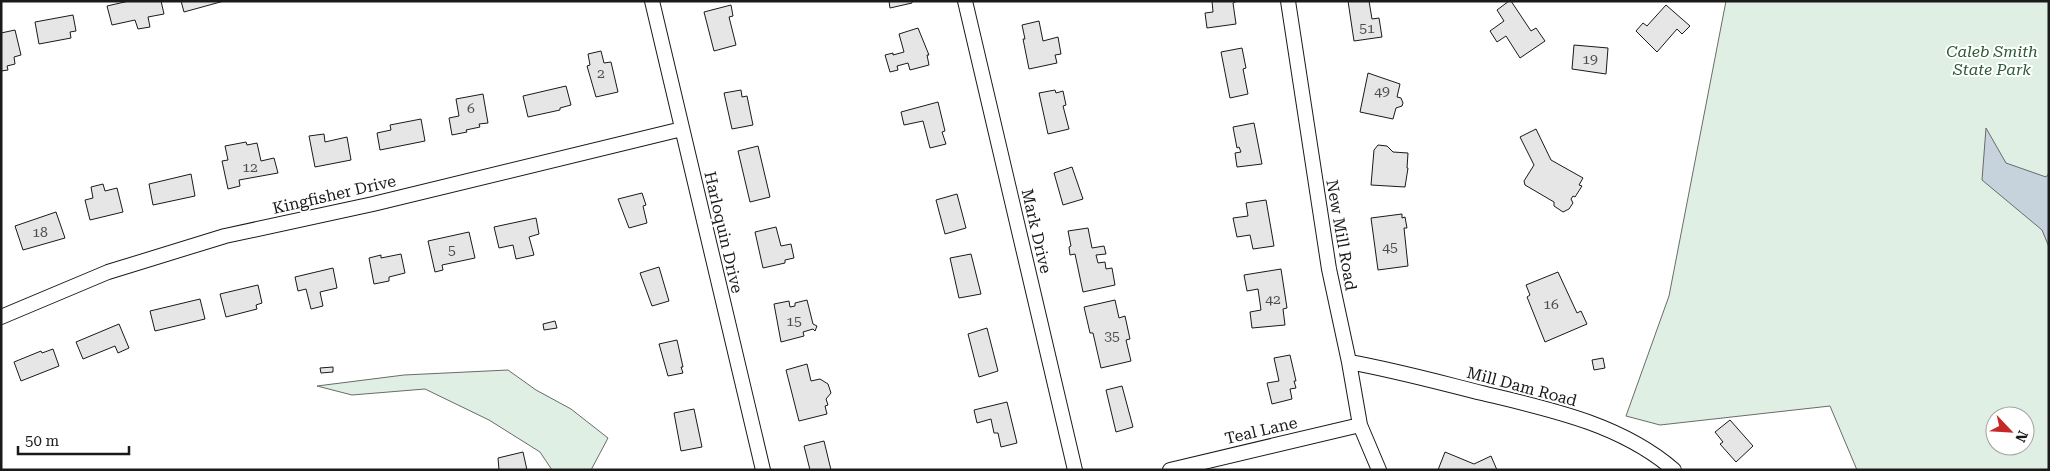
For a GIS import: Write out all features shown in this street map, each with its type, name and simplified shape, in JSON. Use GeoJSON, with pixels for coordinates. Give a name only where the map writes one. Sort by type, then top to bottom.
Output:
{"type":"FeatureCollection","features":[{"type":"Feature","properties":{"kind":"street","name":"Harloquin Drive"},"geometry":{"type":"LineString","coordinates":[[652,1],[763,470]]}},
{"type":"Feature","properties":{"kind":"street","name":"Mark Drive"},"geometry":{"type":"LineString","coordinates":[[965,1],[1075,470]]}},
{"type":"Feature","properties":{"kind":"street","name":"New Mill Road"},"geometry":{"type":"LineString","coordinates":[[1288,1],[1329,269],[1360,425],[1379,470]]}},
{"type":"Feature","properties":{"kind":"street","name":"Kingfisher Drive"},"geometry":{"type":"LineString","coordinates":[[1,316],[108,272],[225,236],[382,202],[682,129]]}},
{"type":"Feature","properties":{"kind":"street","name":"Mill Dam Road"},"geometry":{"type":"LineString","coordinates":[[1349,362],[1386,368],[1551,410],[1629,438],[1663,460],[1674,470]]}},
{"type":"Feature","properties":{"kind":"street","name":"Teal Lane"},"geometry":{"type":"LineString","coordinates":[[1170,470],[1360,425]]}},
{"type":"Feature","properties":{"kind":"green space","name":"Caleb Smith State Park"},"geometry":{"type":"Polygon","coordinates":[[[1726,1],[2049,1],[2049,470],[1857,470],[1830,406],[1660,425],[1626,416],[1669,296],[1726,1]]]}},
{"type":"Feature","properties":{"kind":"green space"},"geometry":{"type":"Polygon","coordinates":[[[508,370],[536,390],[571,409],[608,438],[591,470],[552,470],[540,452],[489,420],[425,389],[352,395],[317,386],[404,375],[508,370]]]}},
{"type":"Feature","properties":{"kind":"shaded area"},"geometry":{"type":"Polygon","coordinates":[[[1986,128],[2006,163],[2046,177],[2049,173],[2049,247],[2042,230],[1982,180],[1986,128]]]}},
{"type":"Feature","properties":{"kind":"building"},"geometry":{"type":"Polygon","coordinates":[[[129,1],[161,1],[164,14],[148,17],[150,27],[138,29],[135,20],[112,25],[107,6],[129,1]]]}},
{"type":"Feature","properties":{"kind":"building"},"geometry":{"type":"Polygon","coordinates":[[[181,1],[224,1],[184,12],[181,1]]]}},
{"type":"Feature","properties":{"kind":"building"},"geometry":{"type":"Polygon","coordinates":[[[889,1],[912,1],[912,3],[890,8],[889,1]]]}},
{"type":"Feature","properties":{"kind":"building"},"geometry":{"type":"Polygon","coordinates":[[[1212,1],[1237,1],[1233,3],[1236,24],[1207,28],[1205,13],[1213,12],[1212,1]]]}},
{"type":"Feature","properties":{"kind":"building"},"geometry":{"type":"Polygon","coordinates":[[[1348,1],[1369,1],[1372,19],[1379,18],[1382,37],[1354,41],[1348,1]]]}},
{"type":"Feature","properties":{"kind":"building"},"geometry":{"type":"Polygon","coordinates":[[[1511,1],[1531,31],[1536,28],[1545,41],[1520,58],[1506,36],[1497,42],[1490,31],[1504,21],[1497,10],[1511,1]]]}},
{"type":"Feature","properties":{"kind":"building"},"geometry":{"type":"Polygon","coordinates":[[[731,5],[733,16],[729,17],[736,45],[714,51],[704,12],[731,5]]]}},
{"type":"Feature","properties":{"kind":"building"},"geometry":{"type":"Polygon","coordinates":[[[1666,5],[1690,26],[1682,34],[1677,29],[1657,52],[1636,31],[1643,23],[1647,26],[1666,5]]]}},
{"type":"Feature","properties":{"kind":"building"},"geometry":{"type":"Polygon","coordinates":[[[73,15],[76,31],[70,32],[71,38],[39,44],[35,22],[73,15]]]}},
{"type":"Feature","properties":{"kind":"building"},"geometry":{"type":"Polygon","coordinates":[[[1039,21],[1043,41],[1058,37],[1061,54],[1055,55],[1057,63],[1029,69],[1022,25],[1039,21]]]}},
{"type":"Feature","properties":{"kind":"building"},"geometry":{"type":"Polygon","coordinates":[[[918,28],[929,55],[927,55],[929,65],[910,70],[908,63],[897,66],[898,70],[890,72],[885,55],[904,52],[899,34],[918,28]]]}},
{"type":"Feature","properties":{"kind":"building"},"geometry":{"type":"Polygon","coordinates":[[[15,30],[21,55],[14,57],[15,64],[7,66],[8,70],[1,71],[1,33],[15,30]]]}},
{"type":"Feature","properties":{"kind":"building"},"geometry":{"type":"Polygon","coordinates":[[[1574,45],[1608,48],[1606,74],[1572,69],[1574,45]]]}},
{"type":"Feature","properties":{"kind":"building"},"geometry":{"type":"Polygon","coordinates":[[[1242,48],[1246,68],[1243,69],[1248,94],[1230,98],[1221,52],[1242,48]]]}},
{"type":"Feature","properties":{"kind":"building"},"geometry":{"type":"Polygon","coordinates":[[[601,51],[604,63],[611,62],[618,92],[596,97],[587,66],[590,65],[588,54],[601,51]]]}},
{"type":"Feature","properties":{"kind":"building"},"geometry":{"type":"Polygon","coordinates":[[[1368,73],[1400,84],[1397,97],[1401,98],[1403,103],[1402,106],[1396,108],[1393,119],[1360,112],[1368,73]]]}},
{"type":"Feature","properties":{"kind":"building"},"geometry":{"type":"Polygon","coordinates":[[[566,86],[571,105],[560,108],[560,110],[528,117],[523,96],[566,86]]]}},
{"type":"Feature","properties":{"kind":"building"},"geometry":{"type":"Polygon","coordinates":[[[741,90],[742,97],[747,96],[753,125],[732,129],[724,93],[741,90]]]}},
{"type":"Feature","properties":{"kind":"building"},"geometry":{"type":"Polygon","coordinates":[[[1055,90],[1056,93],[1063,91],[1066,105],[1063,106],[1069,129],[1048,134],[1039,93],[1055,90]]]}},
{"type":"Feature","properties":{"kind":"building"},"geometry":{"type":"Polygon","coordinates":[[[483,94],[488,123],[479,124],[480,127],[466,130],[467,132],[452,135],[449,118],[459,116],[456,99],[483,94]]]}},
{"type":"Feature","properties":{"kind":"building"},"geometry":{"type":"Polygon","coordinates":[[[938,102],[945,131],[942,132],[946,144],[930,148],[923,121],[904,125],[901,112],[938,102]]]}},
{"type":"Feature","properties":{"kind":"building"},"geometry":{"type":"Polygon","coordinates":[[[421,119],[425,141],[380,150],[377,133],[391,130],[390,125],[421,119]]]}},
{"type":"Feature","properties":{"kind":"building"},"geometry":{"type":"Polygon","coordinates":[[[1254,123],[1262,164],[1237,167],[1235,153],[1241,152],[1239,147],[1237,148],[1233,127],[1254,123]]]}},
{"type":"Feature","properties":{"kind":"building"},"geometry":{"type":"Polygon","coordinates":[[[1536,129],[1551,160],[1583,178],[1579,185],[1582,186],[1575,197],[1573,196],[1571,199],[1573,203],[1569,209],[1563,212],[1554,206],[1554,202],[1525,185],[1524,181],[1534,165],[1520,137],[1536,129]]]}},
{"type":"Feature","properties":{"kind":"building"},"geometry":{"type":"Polygon","coordinates":[[[324,134],[325,142],[347,137],[351,160],[315,167],[309,136],[324,134]]]}},
{"type":"Feature","properties":{"kind":"building"},"geometry":{"type":"Polygon","coordinates":[[[246,142],[247,145],[257,143],[261,161],[274,158],[278,173],[239,180],[240,186],[228,189],[222,161],[228,160],[225,146],[246,142]]]}},
{"type":"Feature","properties":{"kind":"building"},"geometry":{"type":"Polygon","coordinates":[[[1378,145],[1387,146],[1393,152],[1408,153],[1405,187],[1371,185],[1374,150],[1378,145]]]}},
{"type":"Feature","properties":{"kind":"building"},"geometry":{"type":"Polygon","coordinates":[[[758,146],[770,197],[750,202],[738,151],[758,146]]]}},
{"type":"Feature","properties":{"kind":"building"},"geometry":{"type":"Polygon","coordinates":[[[1072,167],[1083,199],[1063,205],[1054,173],[1072,167]]]}},
{"type":"Feature","properties":{"kind":"building"},"geometry":{"type":"Polygon","coordinates":[[[191,174],[195,196],[153,205],[149,184],[191,174]]]}},
{"type":"Feature","properties":{"kind":"building"},"geometry":{"type":"Polygon","coordinates":[[[103,184],[105,191],[117,188],[123,212],[90,220],[85,200],[93,198],[91,187],[103,184]]]}},
{"type":"Feature","properties":{"kind":"building"},"geometry":{"type":"Polygon","coordinates":[[[642,193],[646,205],[643,206],[647,223],[629,228],[618,199],[642,193]]]}},
{"type":"Feature","properties":{"kind":"building"},"geometry":{"type":"Polygon","coordinates":[[[957,194],[966,228],[945,234],[936,200],[957,194]]]}},
{"type":"Feature","properties":{"kind":"building"},"geometry":{"type":"Polygon","coordinates":[[[1266,200],[1274,246],[1253,249],[1250,235],[1237,237],[1233,218],[1248,216],[1246,203],[1266,200]]]}},
{"type":"Feature","properties":{"kind":"building"},"geometry":{"type":"Polygon","coordinates":[[[56,212],[65,238],[23,250],[15,226],[56,212]]]}},
{"type":"Feature","properties":{"kind":"building"},"geometry":{"type":"Polygon","coordinates":[[[1402,214],[1402,218],[1405,217],[1407,228],[1404,228],[1408,266],[1378,270],[1371,218],[1402,214]]]}},
{"type":"Feature","properties":{"kind":"building"},"geometry":{"type":"Polygon","coordinates":[[[536,218],[539,234],[529,237],[534,255],[516,259],[513,245],[499,248],[494,227],[536,218]]]}},
{"type":"Feature","properties":{"kind":"building"},"geometry":{"type":"Polygon","coordinates":[[[776,227],[781,246],[791,244],[794,258],[785,260],[785,263],[763,268],[755,232],[776,227]]]}},
{"type":"Feature","properties":{"kind":"building"},"geometry":{"type":"Polygon","coordinates":[[[1088,228],[1092,248],[1104,246],[1106,254],[1096,255],[1098,263],[1105,262],[1106,269],[1112,268],[1115,285],[1083,292],[1075,254],[1070,255],[1069,247],[1071,246],[1068,231],[1088,228]]]}},
{"type":"Feature","properties":{"kind":"building"},"geometry":{"type":"Polygon","coordinates":[[[469,232],[475,258],[442,265],[443,270],[435,272],[428,241],[469,232]]]}},
{"type":"Feature","properties":{"kind":"building"},"geometry":{"type":"Polygon","coordinates":[[[401,254],[405,273],[389,277],[389,281],[374,284],[369,258],[401,254]]]}},
{"type":"Feature","properties":{"kind":"building"},"geometry":{"type":"Polygon","coordinates":[[[971,254],[981,294],[959,298],[950,258],[971,254]]]}},
{"type":"Feature","properties":{"kind":"building"},"geometry":{"type":"Polygon","coordinates":[[[659,267],[669,301],[652,306],[640,273],[659,267]]]}},
{"type":"Feature","properties":{"kind":"building"},"geometry":{"type":"Polygon","coordinates":[[[333,268],[337,288],[320,292],[323,306],[311,309],[306,289],[298,291],[295,277],[333,268]]]}},
{"type":"Feature","properties":{"kind":"building"},"geometry":{"type":"Polygon","coordinates":[[[1281,269],[1287,308],[1283,309],[1285,325],[1252,328],[1250,312],[1261,310],[1258,289],[1247,291],[1244,275],[1281,269]]]}},
{"type":"Feature","properties":{"kind":"building"},"geometry":{"type":"Polygon","coordinates":[[[1558,272],[1577,313],[1581,311],[1587,324],[1545,342],[1527,297],[1530,295],[1526,285],[1558,272]]]}},
{"type":"Feature","properties":{"kind":"building"},"geometry":{"type":"Polygon","coordinates":[[[258,285],[262,303],[256,305],[257,309],[226,317],[220,294],[258,285]]]}},
{"type":"Feature","properties":{"kind":"building"},"geometry":{"type":"Polygon","coordinates":[[[200,299],[205,319],[155,331],[150,311],[200,299]]]}},
{"type":"Feature","properties":{"kind":"building"},"geometry":{"type":"Polygon","coordinates":[[[807,300],[813,324],[817,326],[815,331],[813,329],[803,332],[804,336],[781,342],[774,304],[789,301],[790,307],[795,306],[795,303],[807,300]]]}},
{"type":"Feature","properties":{"kind":"building"},"geometry":{"type":"Polygon","coordinates":[[[1115,300],[1119,318],[1125,316],[1130,339],[1126,340],[1131,361],[1101,368],[1093,333],[1090,333],[1084,307],[1115,300]]]}},
{"type":"Feature","properties":{"kind":"building"},"geometry":{"type":"Polygon","coordinates":[[[555,321],[557,328],[544,330],[543,324],[555,321]]]}},
{"type":"Feature","properties":{"kind":"building"},"geometry":{"type":"Polygon","coordinates":[[[119,324],[129,348],[118,353],[115,346],[83,359],[76,342],[119,324]]]}},
{"type":"Feature","properties":{"kind":"building"},"geometry":{"type":"Polygon","coordinates":[[[987,328],[998,371],[979,377],[968,334],[987,328]]]}},
{"type":"Feature","properties":{"kind":"building"},"geometry":{"type":"Polygon","coordinates":[[[677,340],[683,373],[668,376],[659,344],[677,340]]]}},
{"type":"Feature","properties":{"kind":"building"},"geometry":{"type":"Polygon","coordinates":[[[53,349],[59,366],[21,381],[14,362],[41,351],[42,353],[53,349]]]}},
{"type":"Feature","properties":{"kind":"building"},"geometry":{"type":"Polygon","coordinates":[[[1290,355],[1296,381],[1294,381],[1296,388],[1290,389],[1292,399],[1272,404],[1267,383],[1279,381],[1274,358],[1290,355]]]}},
{"type":"Feature","properties":{"kind":"building"},"geometry":{"type":"Polygon","coordinates":[[[1603,358],[1605,368],[1594,370],[1592,360],[1603,358]]]}},
{"type":"Feature","properties":{"kind":"building"},"geometry":{"type":"Polygon","coordinates":[[[807,364],[811,381],[820,379],[828,384],[831,393],[826,399],[828,405],[825,406],[827,414],[799,421],[786,370],[807,364]]]}},
{"type":"Feature","properties":{"kind":"building"},"geometry":{"type":"Polygon","coordinates":[[[333,367],[333,372],[321,373],[320,368],[333,367]]]}},
{"type":"Feature","properties":{"kind":"building"},"geometry":{"type":"Polygon","coordinates":[[[1122,386],[1133,427],[1116,432],[1106,390],[1122,386]]]}},
{"type":"Feature","properties":{"kind":"building"},"geometry":{"type":"Polygon","coordinates":[[[1007,402],[1017,443],[1001,447],[998,433],[994,433],[991,419],[977,423],[974,410],[1007,402]]]}},
{"type":"Feature","properties":{"kind":"building"},"geometry":{"type":"Polygon","coordinates":[[[694,409],[702,447],[681,451],[674,413],[694,409]]]}},
{"type":"Feature","properties":{"kind":"building"},"geometry":{"type":"Polygon","coordinates":[[[1730,420],[1753,446],[1736,462],[1720,444],[1723,442],[1715,432],[1730,420]]]}},
{"type":"Feature","properties":{"kind":"building"},"geometry":{"type":"Polygon","coordinates":[[[824,441],[831,470],[810,470],[804,446],[824,441]]]}},
{"type":"Feature","properties":{"kind":"building"},"geometry":{"type":"Polygon","coordinates":[[[523,452],[527,470],[499,470],[498,458],[523,452]]]}},
{"type":"Feature","properties":{"kind":"building"},"geometry":{"type":"Polygon","coordinates":[[[1445,452],[1474,464],[1491,456],[1497,470],[1438,470],[1445,452]]]}}]}
